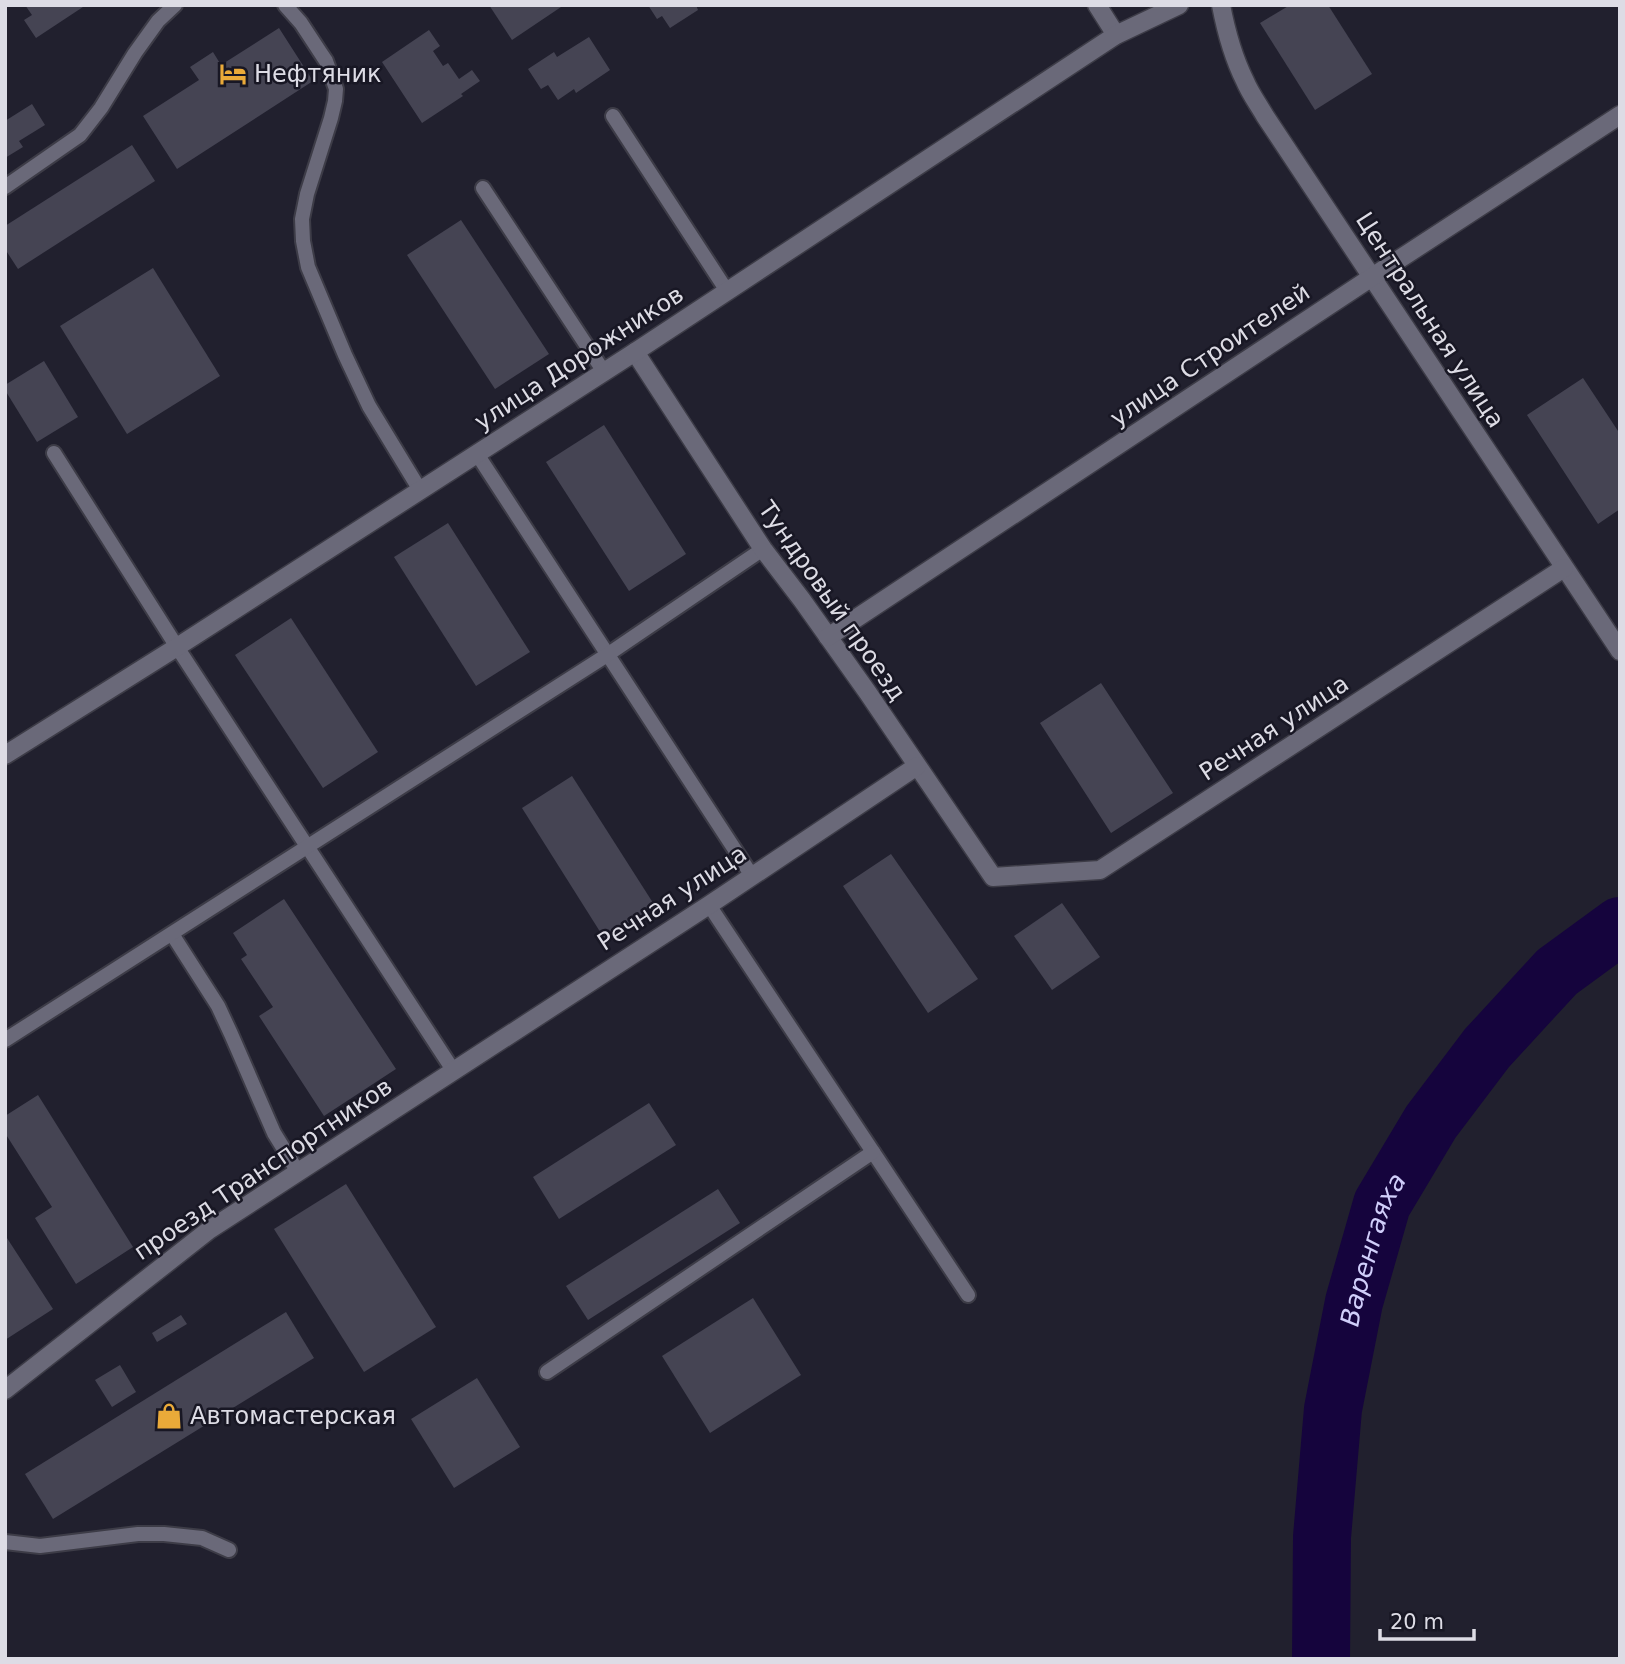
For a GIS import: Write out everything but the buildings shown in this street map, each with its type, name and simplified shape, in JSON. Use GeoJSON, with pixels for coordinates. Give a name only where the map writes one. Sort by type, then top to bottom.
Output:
{"type":"FeatureCollection","features":[{"type":"Feature","properties":{"kind":"street"},"geometry":{"type":"LineString","coordinates":[[1097,5],[1116,35]]}},
{"type":"Feature","properties":{"kind":"street","name":"улица Дорожников"},"geometry":{"type":"LineString","coordinates":[[5,755],[635,352],[1116,35],[1180,5]]}},
{"type":"Feature","properties":{"kind":"street","name":"Центральная улица"},"geometry":{"type":"LineString","coordinates":[[1221,5],[1233,54],[1245,83],[1620,651]]}},
{"type":"Feature","properties":{"kind":"street","name":"улица Строителей"},"geometry":{"type":"LineString","coordinates":[[828,637],[1620,115]]}},
{"type":"Feature","properties":{"kind":"street","name":"Тундровый проезд"},"geometry":{"type":"LineString","coordinates":[[635,352],[764,549],[868,693],[993,877]]}},
{"type":"Feature","properties":{"kind":"street","name":"Речная улица"},"geometry":{"type":"LineString","coordinates":[[993,877],[1100,870],[1564,568]]}},
{"type":"Feature","properties":{"kind":"street","name":"Речная улица"},"geometry":{"type":"LineString","coordinates":[[453,1070],[709,905],[917,766]]}},
{"type":"Feature","properties":{"kind":"street","name":"проезд Транспортников"},"geometry":{"type":"LineString","coordinates":[[5,1390],[209,1230],[453,1070]]}},
{"type":"Feature","properties":{"kind":"lane"},"geometry":{"type":"LineString","coordinates":[[5,187],[80,135],[158,21],[175,5]]}},
{"type":"Feature","properties":{"kind":"lane"},"geometry":{"type":"LineString","coordinates":[[285,5],[301,23],[326,61],[335,89],[331,118],[302,219],[308,267],[369,406],[420,490]]}},
{"type":"Feature","properties":{"kind":"lane"},"geometry":{"type":"LineString","coordinates":[[614,117],[727,291]]}},
{"type":"Feature","properties":{"kind":"lane"},"geometry":{"type":"LineString","coordinates":[[483,188],[604,372]]}},
{"type":"Feature","properties":{"kind":"lane"},"geometry":{"type":"LineString","coordinates":[[54,453],[453,1070]]}},
{"type":"Feature","properties":{"kind":"lane"},"geometry":{"type":"LineString","coordinates":[[477,454],[752,876]]}},
{"type":"Feature","properties":{"kind":"lane"},"geometry":{"type":"LineString","coordinates":[[5,1040],[607,654],[764,549]]}},
{"type":"Feature","properties":{"kind":"lane"},"geometry":{"type":"LineString","coordinates":[[709,905],[968,1295]]}},
{"type":"Feature","properties":{"kind":"lane"},"geometry":{"type":"LineString","coordinates":[[172,934],[218,1006],[269,1124],[298,1172]]}},
{"type":"Feature","properties":{"kind":"lane"},"geometry":{"type":"LineString","coordinates":[[547,1372],[873,1152]]}},
{"type":"Feature","properties":{"kind":"lane"},"geometry":{"type":"LineString","coordinates":[[5,1542],[40,1546],[138,1534],[164,1534],[202,1538],[229,1550]]}},
{"type":"Feature","properties":{"kind":"waterway","name":"Варенгаяха"},"geometry":{"type":"LineString","coordinates":[[1321,1659],[1322,1537],[1333,1409],[1354,1302],[1382,1204],[1431,1122],[1487,1048],[1557,972],[1620,926]]}},
{"type":"Feature","properties":{"kind":"place","name":"Нефтяник"},"geometry":{"type":"Point","coordinates":[233,74]}},
{"type":"Feature","properties":{"kind":"place","name":"Автомастерская"},"geometry":{"type":"Point","coordinates":[169,1416]}}]}
